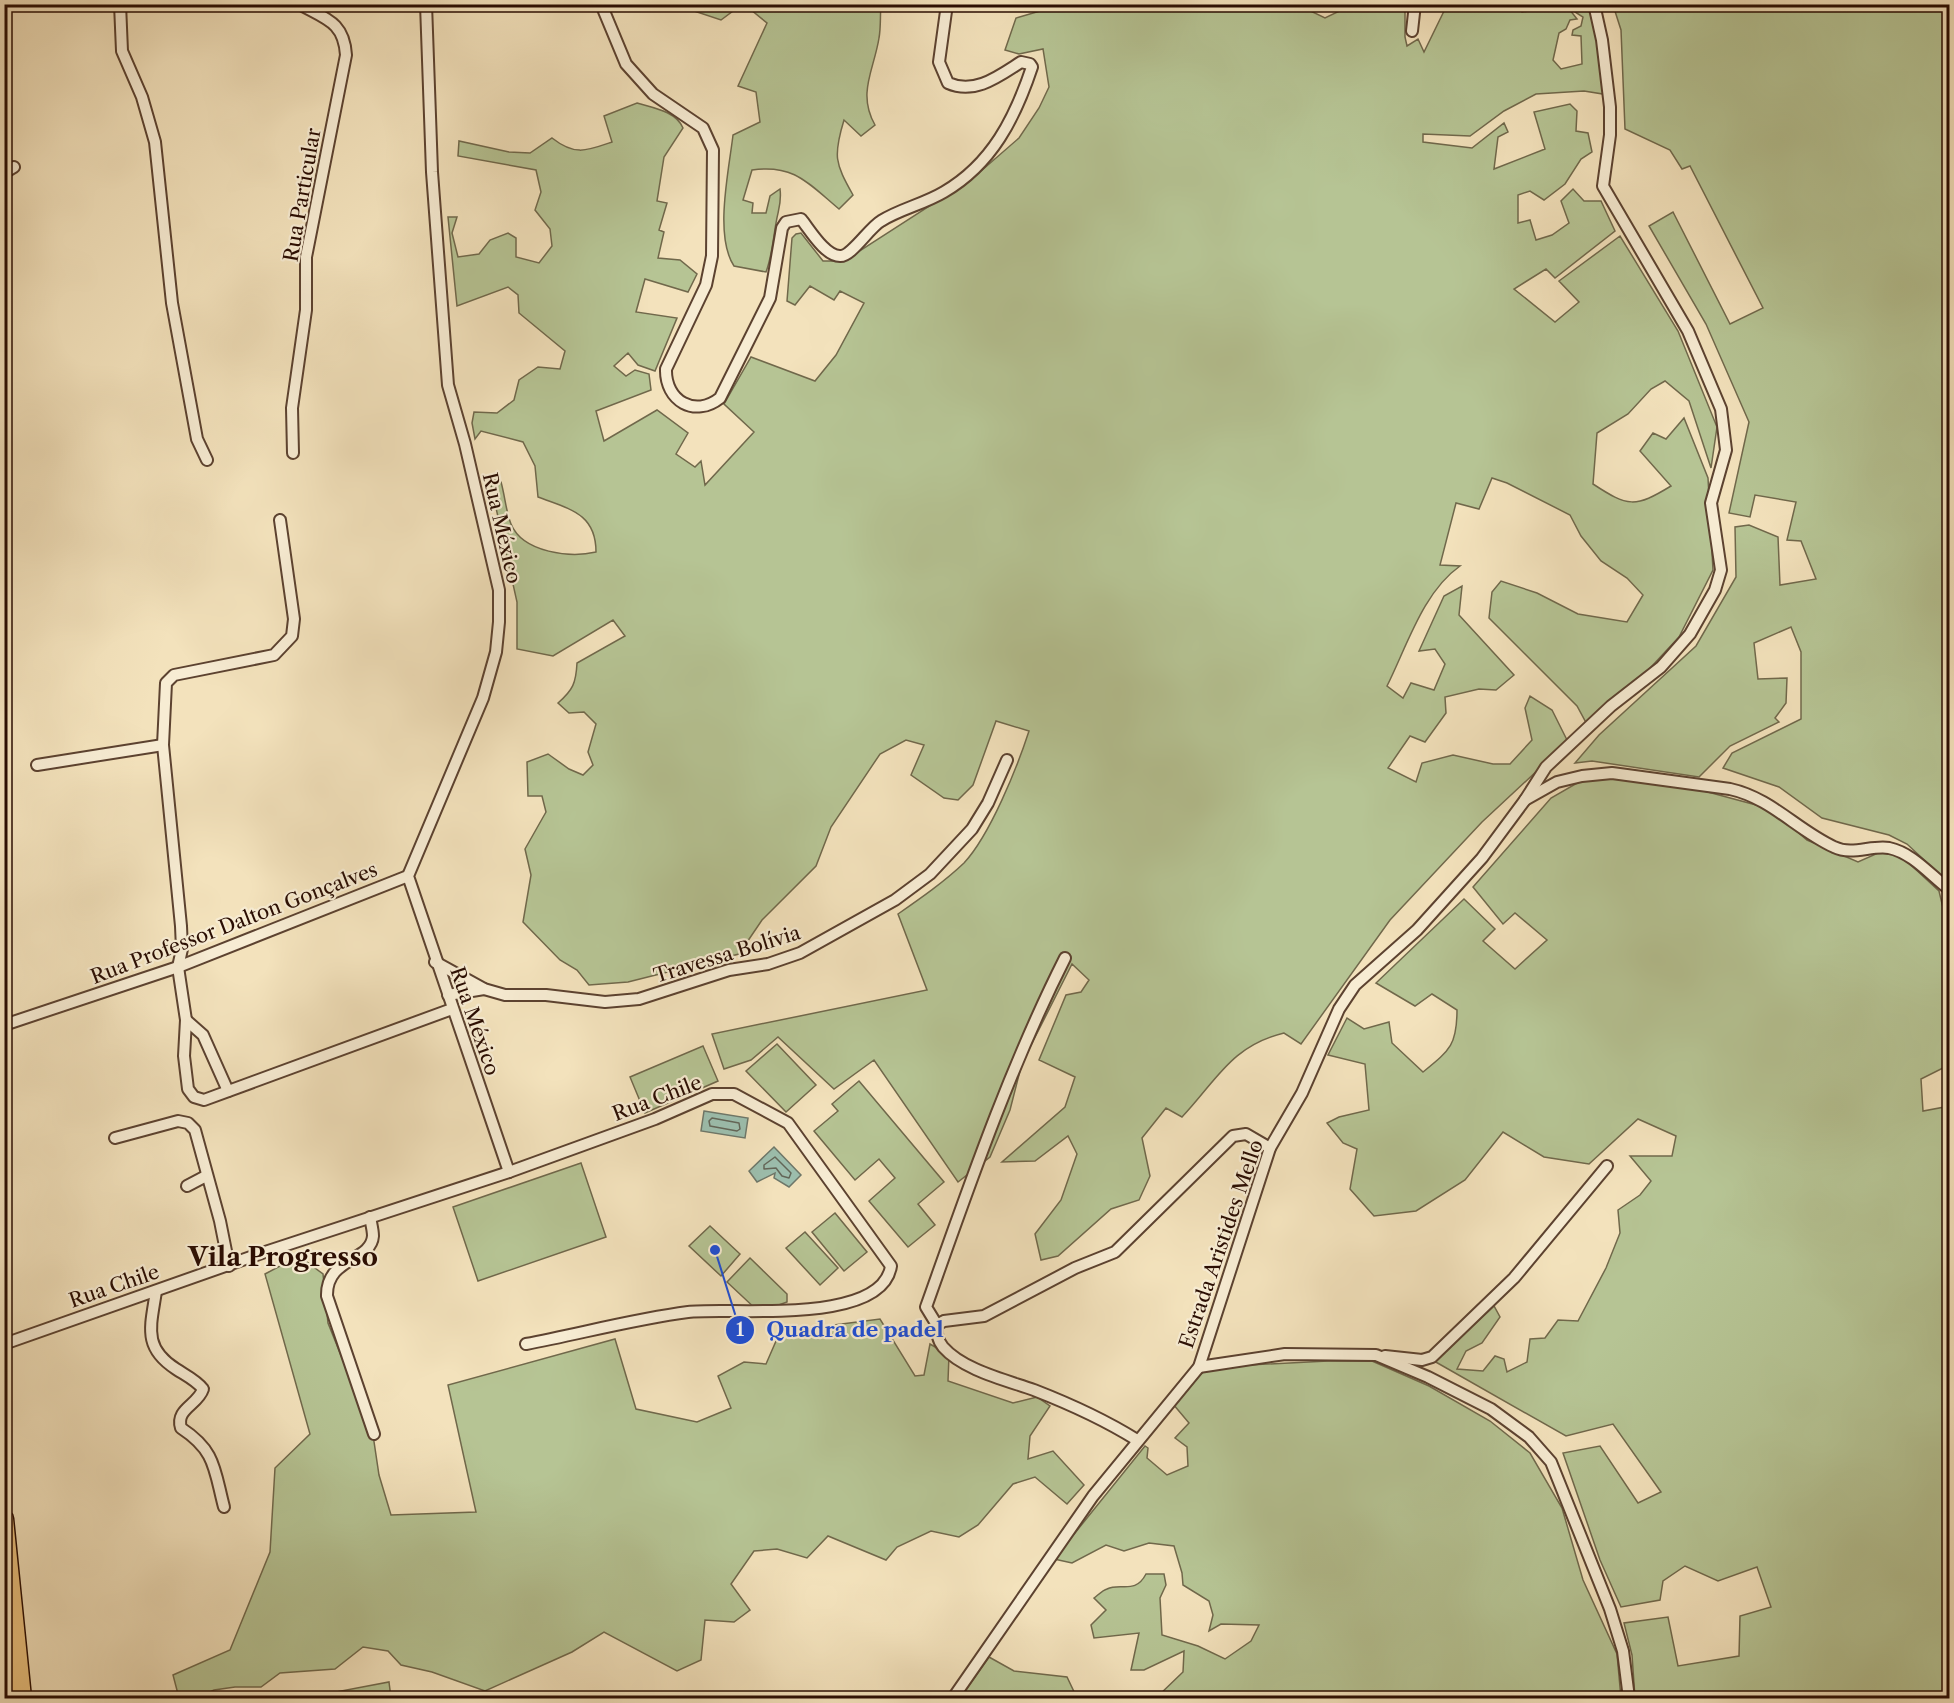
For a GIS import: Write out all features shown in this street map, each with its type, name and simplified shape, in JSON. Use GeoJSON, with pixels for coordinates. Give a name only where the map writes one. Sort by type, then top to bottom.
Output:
{"type":"FeatureCollection","features":[{"type":"Feature","properties":{"kind":"main road"},"geometry":{"type":"LineString","coordinates":[[4,1519],[22,1698]]}},
{"type":"Feature","properties":{"kind":"street"},"geometry":{"type":"LineString","coordinates":[[120,4],[122,51],[142,97],[155,142],[172,303],[197,439],[207,460]]}},
{"type":"Feature","properties":{"kind":"street","name":"Rua Particular"},"geometry":{"type":"LineString","coordinates":[[293,453],[292,408],[306,310],[306,257],[346,56],[345,38],[340,29],[332,22],[299,4]]}},
{"type":"Feature","properties":{"kind":"street","name":"Rua México"},"geometry":{"type":"LineString","coordinates":[[426,4],[432,172],[448,385],[465,444],[499,590],[499,622],[496,652],[483,698],[408,876],[435,962],[509,1172]]}},
{"type":"Feature","properties":{"kind":"street"},"geometry":{"type":"LineString","coordinates":[[601,4],[626,64],[653,94],[703,128],[713,150],[712,256],[706,285],[666,369],[666,382],[670,392],[685,403],[700,408],[710,406],[720,398],[770,298],[782,228],[786,222],[801,219],[830,253],[840,256],[848,254],[866,232],[882,220],[944,192],[952,186],[975,167],[1008,128],[1019,106],[1032,68],[1029,64],[1021,62],[997,79],[978,86],[965,88],[948,83],[939,63],[947,4]]}},
{"type":"Feature","properties":{"kind":"street"},"geometry":{"type":"LineString","coordinates":[[1412,31],[1415,4]]}},
{"type":"Feature","properties":{"kind":"street"},"geometry":{"type":"LineString","coordinates":[[1525,800],[1546,767],[1603,713],[1661,667],[1690,634],[1715,590],[1720,570],[1711,503],[1726,450],[1721,410],[1688,331],[1603,186],[1610,135],[1610,107],[1602,40],[1594,4]]}},
{"type":"Feature","properties":{"kind":"street"},"geometry":{"type":"LineString","coordinates":[[280,520],[294,619],[292,636],[273,655],[174,675],[166,683],[163,746],[182,949],[178,967],[186,1020],[184,1056],[188,1089],[194,1097],[204,1100],[452,1010]]}},
{"type":"Feature","properties":{"kind":"street"},"geometry":{"type":"LineString","coordinates":[[36,765],[163,746]]}},
{"type":"Feature","properties":{"kind":"street","name":"Travessa Bolívia"},"geometry":{"type":"LineString","coordinates":[[435,962],[484,989],[505,995],[546,994],[605,1002],[639,999],[729,970],[768,964],[800,953],[896,900],[930,874],[972,829],[988,803],[1007,760]]}},
{"type":"Feature","properties":{"kind":"street","name":"Estrada Aristides Mello"},"geometry":{"type":"LineString","coordinates":[[953,1698],[1093,1496],[1199,1367],[1270,1148],[1302,1093],[1339,1009],[1355,984],[1417,930],[1482,858],[1525,800],[1557,782],[1582,776],[1612,773],[1730,789],[1748,793],[1774,807],[1834,847],[1847,851],[1887,848],[1906,854],[1950,890]]}},
{"type":"Feature","properties":{"kind":"street","name":"Rua Professor Dalton Gonçalves"},"geometry":{"type":"LineString","coordinates":[[4,1025],[178,967],[408,876]]}},
{"type":"Feature","properties":{"kind":"street"},"geometry":{"type":"LineString","coordinates":[[1065,958],[1031,1025],[969,1184],[926,1306],[937,1326],[936,1331],[942,1347],[959,1359],[989,1375],[1034,1390],[1107,1422],[1137,1440]]}},
{"type":"Feature","properties":{"kind":"street","name":"Travessa Bolívia"},"geometry":{"type":"LineString","coordinates":[[448,995],[484,989]]}},
{"type":"Feature","properties":{"kind":"street"},"geometry":{"type":"LineString","coordinates":[[186,1020],[203,1035],[228,1091]]}},
{"type":"Feature","properties":{"kind":"street","name":"Rua Chile"},"geometry":{"type":"LineString","coordinates":[[4,1344],[370,1217],[509,1172],[656,1119],[712,1094],[734,1094],[788,1123],[891,1266],[890,1276],[877,1289],[863,1298],[816,1308],[759,1312],[690,1312],[526,1344]]}},
{"type":"Feature","properties":{"kind":"street"},"geometry":{"type":"LineString","coordinates":[[115,1138],[178,1121],[188,1123],[195,1130],[230,1266]]}},
{"type":"Feature","properties":{"kind":"street"},"geometry":{"type":"LineString","coordinates":[[937,1326],[944,1321],[984,1316],[1075,1268],[1115,1251],[1233,1136],[1246,1134],[1270,1148]]}},
{"type":"Feature","properties":{"kind":"street"},"geometry":{"type":"LineString","coordinates":[[1199,1367],[1285,1354],[1376,1355],[1422,1359],[1432,1357],[1514,1278],[1607,1166]]}},
{"type":"Feature","properties":{"kind":"street"},"geometry":{"type":"LineString","coordinates":[[187,1186],[206,1176]]}},
{"type":"Feature","properties":{"kind":"street"},"geometry":{"type":"LineString","coordinates":[[370,1217],[373,1236],[371,1243],[365,1250],[338,1267],[330,1275],[327,1296],[374,1434]]}},
{"type":"Feature","properties":{"kind":"street"},"geometry":{"type":"LineString","coordinates":[[156,1291],[151,1330],[153,1347],[167,1363],[203,1389],[199,1398],[181,1414],[179,1420],[181,1428],[195,1437],[210,1456],[224,1507]]}},
{"type":"Feature","properties":{"kind":"street"},"geometry":{"type":"LineString","coordinates":[[1376,1355],[1491,1408],[1529,1437],[1551,1462],[1610,1609],[1623,1651],[1629,1698]]}},
{"type":"Feature","properties":{"kind":"green space"},"geometry":{"type":"Polygon","coordinates":[[[673,4],[741,4],[741,5],[721,20],[673,4]]]}},
{"type":"Feature","properties":{"kind":"green space"},"geometry":{"type":"Polygon","coordinates":[[[1296,4],[1325,18],[1352,5],[1405,5],[1407,46],[1418,39],[1424,52],[1447,5],[1521,5],[1522,12],[1566,5],[1577,19],[1570,20],[1566,29],[1559,33],[1553,60],[1561,69],[1582,64],[1581,36],[1572,35],[1573,30],[1581,26],[1583,17],[1575,12],[1573,5],[1589,5],[1601,58],[1603,94],[1584,91],[1536,94],[1504,111],[1470,136],[1423,134],[1423,142],[1472,148],[1504,123],[1508,132],[1498,137],[1494,169],[1545,149],[1534,112],[1570,104],[1577,111],[1576,131],[1588,133],[1592,152],[1581,159],[1565,184],[1544,200],[1530,191],[1518,195],[1518,223],[1530,220],[1536,240],[1552,235],[1569,223],[1561,201],[1573,189],[1584,201],[1601,201],[1615,231],[1555,278],[1546,269],[1514,289],[1555,322],[1579,302],[1559,281],[1620,236],[1678,331],[1717,427],[1711,468],[1689,401],[1665,381],[1651,389],[1628,414],[1597,433],[1593,484],[1615,497],[1632,502],[1649,498],[1671,486],[1640,451],[1653,433],[1666,439],[1684,418],[1708,478],[1713,570],[1679,637],[1612,709],[1589,728],[1577,706],[1489,618],[1492,592],[1501,581],[1537,593],[1578,614],[1627,622],[1643,595],[1627,578],[1601,561],[1581,536],[1570,515],[1507,483],[1492,478],[1479,509],[1456,503],[1440,565],[1460,566],[1447,577],[1426,605],[1387,686],[1403,698],[1411,683],[1434,690],[1445,664],[1435,649],[1419,651],[1444,596],[1462,586],[1459,615],[1514,675],[1496,690],[1479,689],[1445,697],[1446,713],[1425,742],[1410,736],[1388,768],[1416,782],[1422,763],[1453,755],[1493,764],[1510,764],[1532,740],[1525,708],[1530,696],[1552,710],[1568,742],[1482,822],[1390,920],[1301,1044],[1284,1033],[1251,1046],[1226,1066],[1182,1117],[1166,1108],[1142,1138],[1150,1176],[1139,1200],[1111,1209],[1058,1256],[1041,1260],[1035,1234],[1061,1200],[1077,1154],[1068,1136],[1035,1161],[1002,1162],[1065,1107],[1075,1077],[1039,1060],[1066,995],[1081,992],[1089,980],[1072,964],[1022,1063],[1010,1110],[990,1157],[958,1182],[874,1060],[834,1089],[778,1037],[751,1060],[724,1069],[712,1034],[927,990],[898,914],[948,877],[974,851],[1002,800],[1029,731],[996,721],[973,785],[958,800],[944,798],[911,775],[924,745],[906,740],[880,754],[831,827],[816,866],[762,920],[739,954],[628,982],[589,985],[577,970],[560,960],[523,922],[531,875],[525,849],[546,812],[542,796],[528,796],[527,762],[548,754],[569,769],[583,775],[593,765],[588,752],[596,724],[584,712],[569,713],[558,703],[573,686],[577,663],[625,636],[613,620],[553,656],[517,649],[517,602],[490,481],[497,479],[501,482],[511,524],[517,534],[526,541],[549,551],[586,554],[596,552],[595,539],[586,521],[579,514],[538,497],[535,466],[523,442],[481,431],[475,439],[472,423],[474,412],[497,413],[514,400],[519,380],[538,367],[560,369],[565,351],[519,313],[518,295],[508,287],[457,306],[448,217],[457,217],[452,233],[458,257],[479,254],[490,240],[508,233],[516,238],[516,257],[539,263],[552,246],[550,229],[535,210],[541,192],[536,170],[458,156],[459,141],[509,152],[530,153],[552,138],[574,150],[595,148],[612,142],[604,116],[637,103],[670,114],[680,122],[683,128],[664,157],[657,201],[667,203],[659,230],[664,232],[658,258],[680,260],[697,274],[688,292],[645,279],[636,312],[677,318],[655,371],[638,365],[628,353],[614,366],[626,376],[635,370],[649,374],[651,390],[596,411],[604,441],[657,410],[688,433],[676,454],[695,467],[701,461],[705,485],[754,432],[724,404],[751,357],[815,381],[836,355],[864,303],[840,291],[834,300],[810,286],[795,305],[787,301],[792,238],[801,233],[823,261],[844,261],[973,178],[1019,138],[1039,108],[1049,87],[1043,49],[1019,54],[1005,50],[1016,18],[1040,11],[1037,5],[1296,4]]]}},
{"type":"Feature","properties":{"kind":"green space"},"geometry":{"type":"Polygon","coordinates":[[[745,5],[881,5],[879,38],[867,92],[867,102],[875,125],[861,136],[844,120],[838,142],[839,167],[853,195],[839,209],[809,184],[790,173],[767,169],[752,170],[743,200],[753,203],[752,213],[766,213],[770,196],[780,189],[780,206],[766,272],[734,266],[725,238],[724,202],[733,135],[760,122],[756,92],[738,86],[767,23],[745,5]]]}},
{"type":"Feature","properties":{"kind":"green space"},"geometry":{"type":"Polygon","coordinates":[[[1613,5],[1949,5],[1949,883],[1907,844],[1889,835],[1822,818],[1779,787],[1723,768],[1732,753],[1801,719],[1801,652],[1791,627],[1754,643],[1758,679],[1787,678],[1786,703],[1775,718],[1779,722],[1730,746],[1699,777],[1592,761],[1575,763],[1599,735],[1696,646],[1736,577],[1735,527],[1749,525],[1778,537],[1780,585],[1816,579],[1801,541],[1787,540],[1796,502],[1755,495],[1750,517],[1729,513],[1749,422],[1706,324],[1649,226],[1673,212],[1730,324],[1763,308],[1690,166],[1682,169],[1670,150],[1625,129],[1621,30],[1613,5]]]}},
{"type":"Feature","properties":{"kind":"green space"},"geometry":{"type":"Polygon","coordinates":[[[1591,775],[1693,788],[1771,809],[1807,840],[1858,862],[1887,849],[1899,854],[1939,891],[1949,933],[1949,1065],[1921,1079],[1923,1111],[1950,1106],[1949,1698],[1635,1698],[1632,1655],[1624,1623],[1668,1617],[1678,1666],[1739,1656],[1740,1616],[1771,1607],[1757,1567],[1718,1581],[1685,1566],[1663,1581],[1660,1600],[1621,1607],[1600,1560],[1563,1453],[1600,1446],[1638,1503],[1661,1492],[1613,1424],[1566,1436],[1434,1361],[1494,1306],[1500,1317],[1482,1343],[1466,1351],[1457,1369],[1483,1371],[1495,1356],[1504,1359],[1507,1372],[1527,1362],[1530,1339],[1545,1338],[1558,1320],[1578,1321],[1606,1268],[1620,1233],[1618,1210],[1640,1195],[1651,1181],[1630,1156],[1672,1156],[1676,1136],[1638,1119],[1589,1164],[1544,1157],[1503,1132],[1465,1180],[1416,1211],[1374,1216],[1350,1189],[1357,1149],[1343,1143],[1327,1123],[1339,1117],[1369,1110],[1365,1064],[1328,1055],[1347,1018],[1364,1029],[1389,1022],[1392,1043],[1423,1072],[1440,1058],[1453,1039],[1457,1010],[1432,994],[1415,1006],[1376,983],[1464,899],[1495,929],[1483,941],[1515,969],[1547,940],[1515,913],[1503,924],[1473,887],[1551,798],[1591,775]]]}},
{"type":"Feature","properties":{"kind":"green space"},"geometry":{"type":"Polygon","coordinates":[[[777,1044],[816,1085],[786,1112],[746,1071],[777,1044]]]}},
{"type":"Feature","properties":{"kind":"green space"},"geometry":{"type":"Polygon","coordinates":[[[703,1046],[718,1081],[645,1113],[630,1077],[703,1046]]]}},
{"type":"Feature","properties":{"kind":"green space"},"geometry":{"type":"Polygon","coordinates":[[[859,1081],[944,1182],[918,1204],[935,1225],[908,1247],[869,1201],[895,1178],[879,1159],[855,1180],[814,1131],[838,1111],[832,1104],[859,1081]]]}},
{"type":"Feature","properties":{"kind":"green space"},"geometry":{"type":"Polygon","coordinates":[[[581,1163],[606,1237],[478,1281],[453,1207],[581,1163]]]}},
{"type":"Feature","properties":{"kind":"green space"},"geometry":{"type":"Polygon","coordinates":[[[835,1213],[867,1252],[844,1271],[812,1232],[835,1213]]]}},
{"type":"Feature","properties":{"kind":"green space"},"geometry":{"type":"Polygon","coordinates":[[[710,1226],[740,1254],[721,1276],[689,1246],[710,1226]]]}},
{"type":"Feature","properties":{"kind":"green space"},"geometry":{"type":"Polygon","coordinates":[[[805,1232],[838,1268],[820,1285],[786,1248],[805,1232]]]}},
{"type":"Feature","properties":{"kind":"green space"},"geometry":{"type":"Polygon","coordinates":[[[299,1256],[323,1274],[328,1323],[373,1435],[379,1475],[391,1515],[476,1512],[448,1385],[615,1339],[636,1409],[697,1422],[731,1408],[718,1376],[744,1362],[766,1364],[780,1332],[880,1319],[915,1376],[924,1375],[930,1344],[949,1355],[948,1381],[1013,1403],[1037,1397],[1050,1406],[1030,1436],[1028,1459],[1053,1451],[1084,1485],[1067,1504],[1035,1477],[1013,1484],[978,1525],[959,1537],[931,1531],[897,1547],[886,1560],[828,1536],[807,1558],[777,1549],[754,1551],[731,1584],[750,1610],[734,1622],[705,1620],[701,1660],[677,1671],[604,1632],[572,1652],[485,1691],[432,1672],[401,1665],[388,1651],[363,1647],[335,1669],[280,1673],[261,1687],[235,1687],[214,1690],[197,1698],[179,1698],[173,1675],[230,1650],[270,1552],[275,1468],[310,1434],[265,1274],[299,1256]]]}},
{"type":"Feature","properties":{"kind":"green space"},"geometry":{"type":"Polygon","coordinates":[[[750,1258],[787,1294],[787,1302],[759,1312],[727,1282],[750,1258]]]}},
{"type":"Feature","properties":{"kind":"green space"},"geometry":{"type":"Polygon","coordinates":[[[1372,1361],[1429,1386],[1490,1421],[1530,1453],[1562,1508],[1583,1580],[1617,1654],[1621,1698],[1156,1698],[1183,1672],[1184,1651],[1144,1670],[1131,1670],[1139,1633],[1094,1638],[1091,1625],[1106,1610],[1094,1598],[1112,1587],[1133,1586],[1146,1574],[1164,1574],[1166,1585],[1160,1598],[1162,1635],[1198,1646],[1225,1659],[1251,1641],[1259,1625],[1221,1624],[1209,1631],[1213,1615],[1209,1601],[1183,1585],[1174,1546],[1149,1543],[1124,1551],[1106,1545],[1072,1563],[1054,1559],[1145,1446],[1148,1448],[1147,1458],[1167,1475],[1188,1466],[1187,1447],[1175,1438],[1189,1423],[1173,1404],[1203,1372],[1249,1365],[1372,1361]]]}},
{"type":"Feature","properties":{"kind":"green space"},"geometry":{"type":"Polygon","coordinates":[[[989,1657],[1014,1671],[1067,1677],[1077,1698],[960,1698],[989,1657]]]}},
{"type":"Feature","properties":{"kind":"green space"},"geometry":{"type":"Polygon","coordinates":[[[389,1682],[391,1698],[325,1698],[325,1694],[389,1682]]]}},
{"type":"Feature","properties":{"kind":"water"},"geometry":{"type":"Polygon","coordinates":[[[704,1111],[748,1118],[745,1138],[701,1131],[704,1111]]]}},
{"type":"Feature","properties":{"kind":"water"},"geometry":{"type":"Polygon","coordinates":[[[774,1147],[801,1175],[789,1187],[774,1178],[775,1173],[757,1182],[749,1171],[774,1147]]]}},
{"type":"Feature","properties":{"kind":"place","name":"Quadra de padel"},"geometry":{"type":"Point","coordinates":[715,1250]}},
{"type":"Feature","properties":{"kind":"district","name":"Vila Progresso"},"geometry":{"type":"Point","coordinates":[283,1257]}}]}
